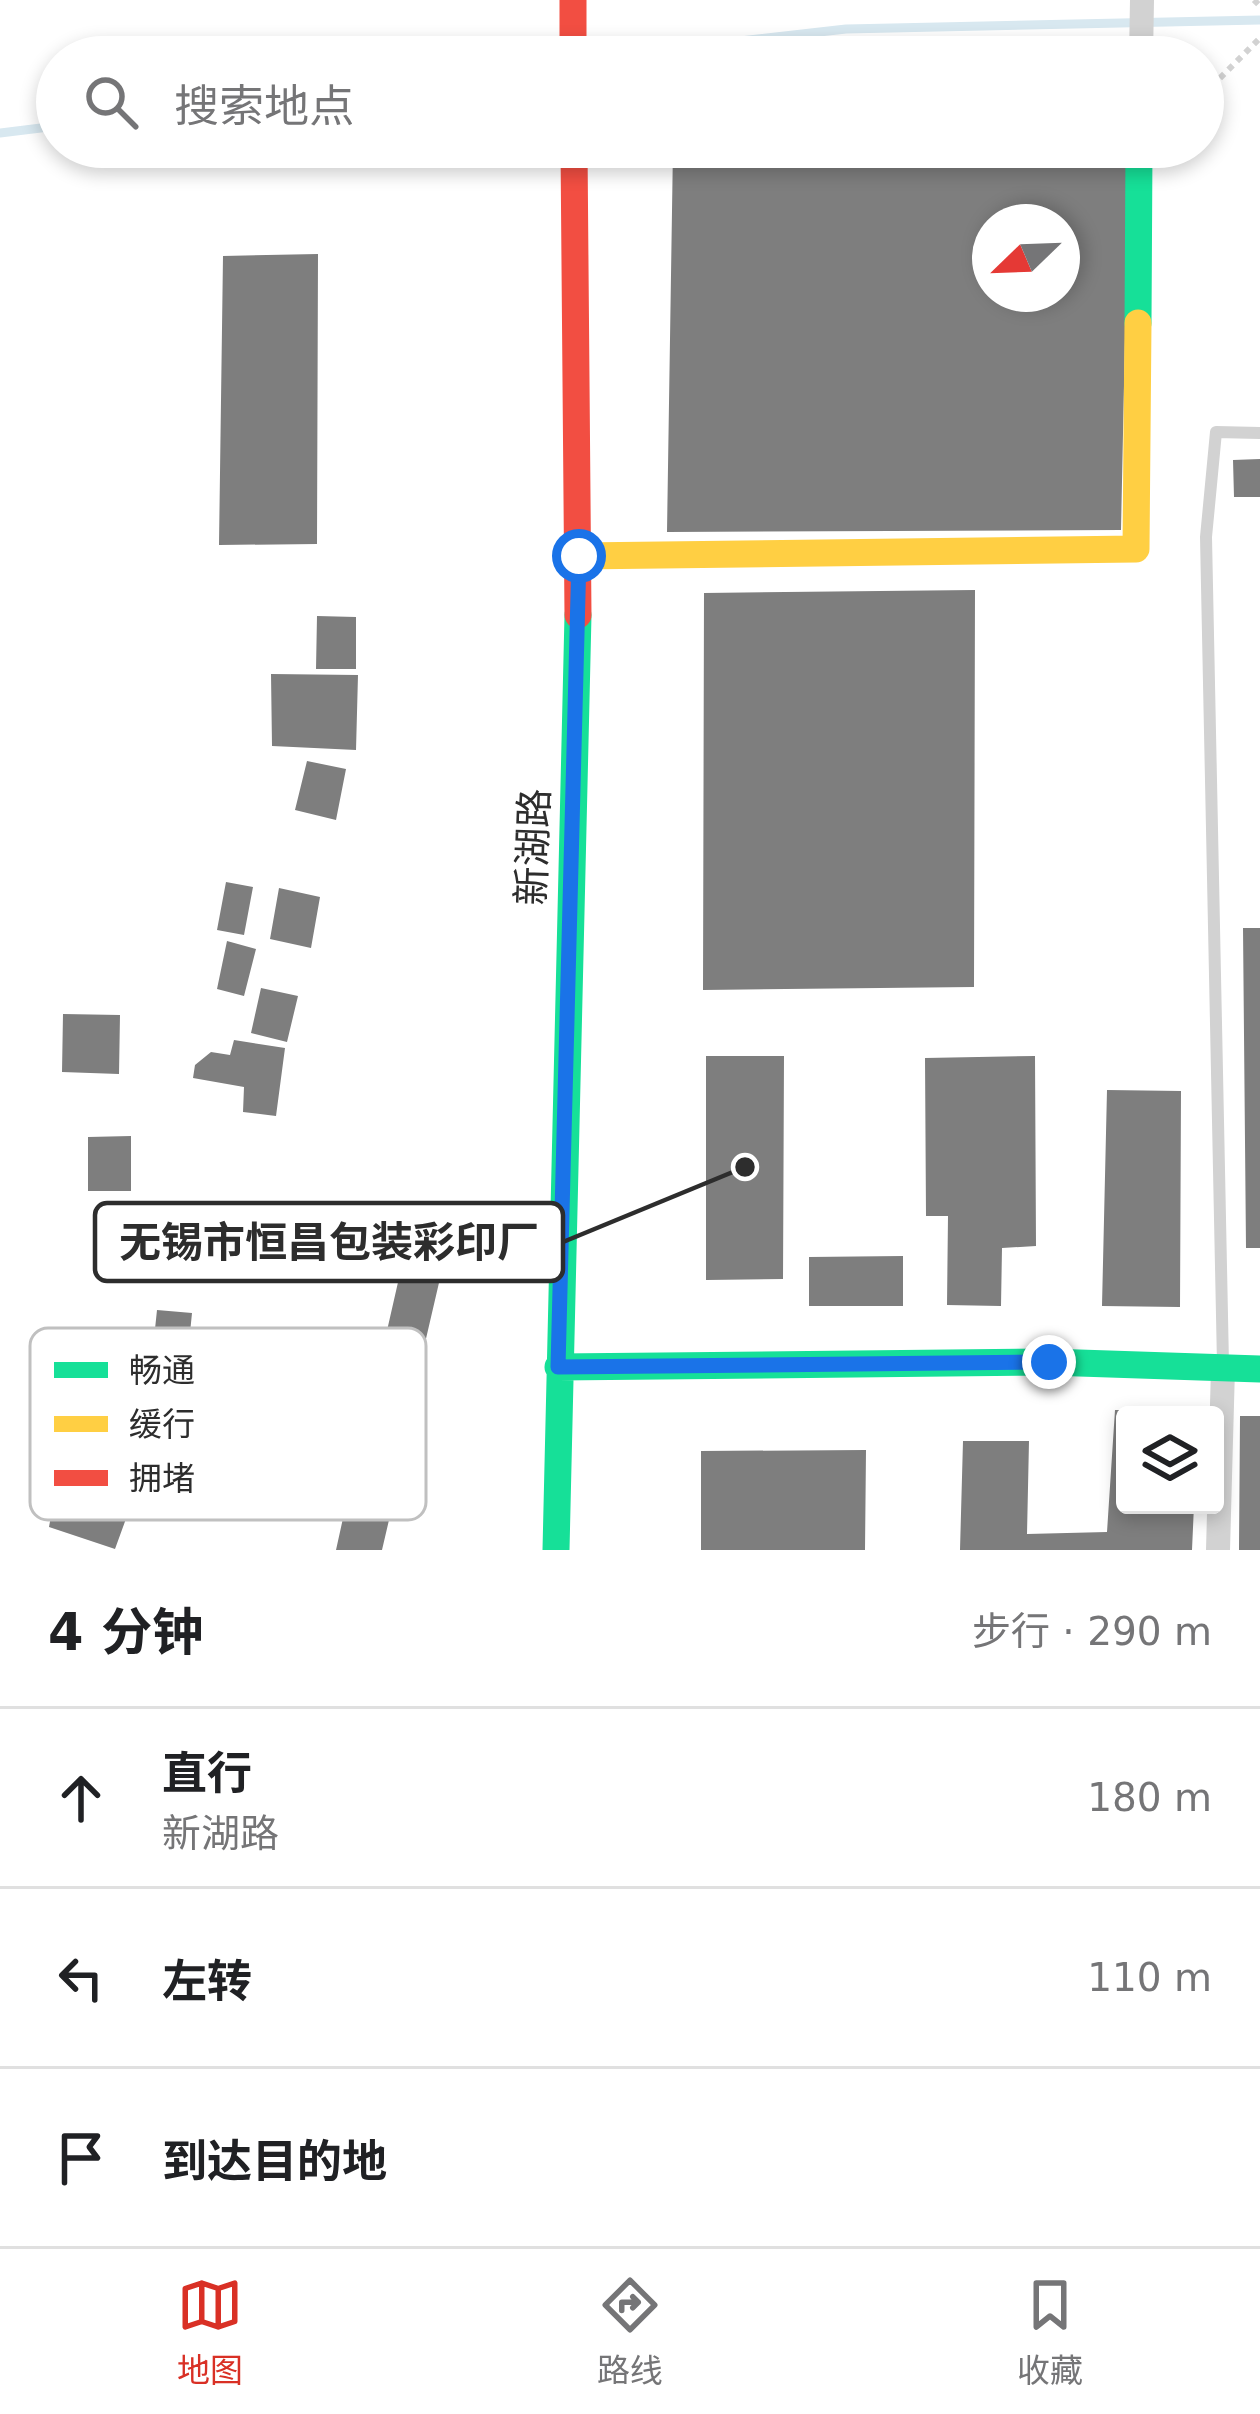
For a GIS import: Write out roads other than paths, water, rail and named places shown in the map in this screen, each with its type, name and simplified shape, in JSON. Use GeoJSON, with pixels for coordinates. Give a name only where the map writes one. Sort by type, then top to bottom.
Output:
{"type":"FeatureCollection","features":[{"type":"Feature","properties":{"kind":"street"},"geometry":{"type":"LineString","coordinates":[[573,0],[573,36]]}},
{"type":"Feature","properties":{"kind":"street"},"geometry":{"type":"LineString","coordinates":[[1141,36],[1142,1]]}},
{"type":"Feature","properties":{"kind":"street","name":"新湖路"},"geometry":{"type":"LineString","coordinates":[[556,1550],[579,556],[574,168]]}},
{"type":"Feature","properties":{"kind":"street"},"geometry":{"type":"LineString","coordinates":[[579,556],[1136,549],[1139,168]]}},
{"type":"Feature","properties":{"kind":"street"},"geometry":{"type":"LineString","coordinates":[[558,1367],[1049,1362],[1260,1369]]}},
{"type":"Feature","properties":{"kind":"street"},"geometry":{"type":"LineString","coordinates":[[1219,1550],[1223,1368]]}},
{"type":"Feature","properties":{"kind":"lane"},"geometry":{"type":"LineString","coordinates":[[1223,1368],[1206,537],[1216,432],[1260,433]]}},
{"type":"Feature","properties":{"kind":"waterway"},"geometry":{"type":"LineString","coordinates":[[784,36],[846,29],[1260,20]]}},
{"type":"Feature","properties":{"kind":"waterway"},"geometry":{"type":"LineString","coordinates":[[0,133],[36,129]]}},
{"type":"Feature","properties":{"kind":"place","name":"无锡市恒昌包装彩印厂"},"geometry":{"type":"Point","coordinates":[745,1167]}}]}
